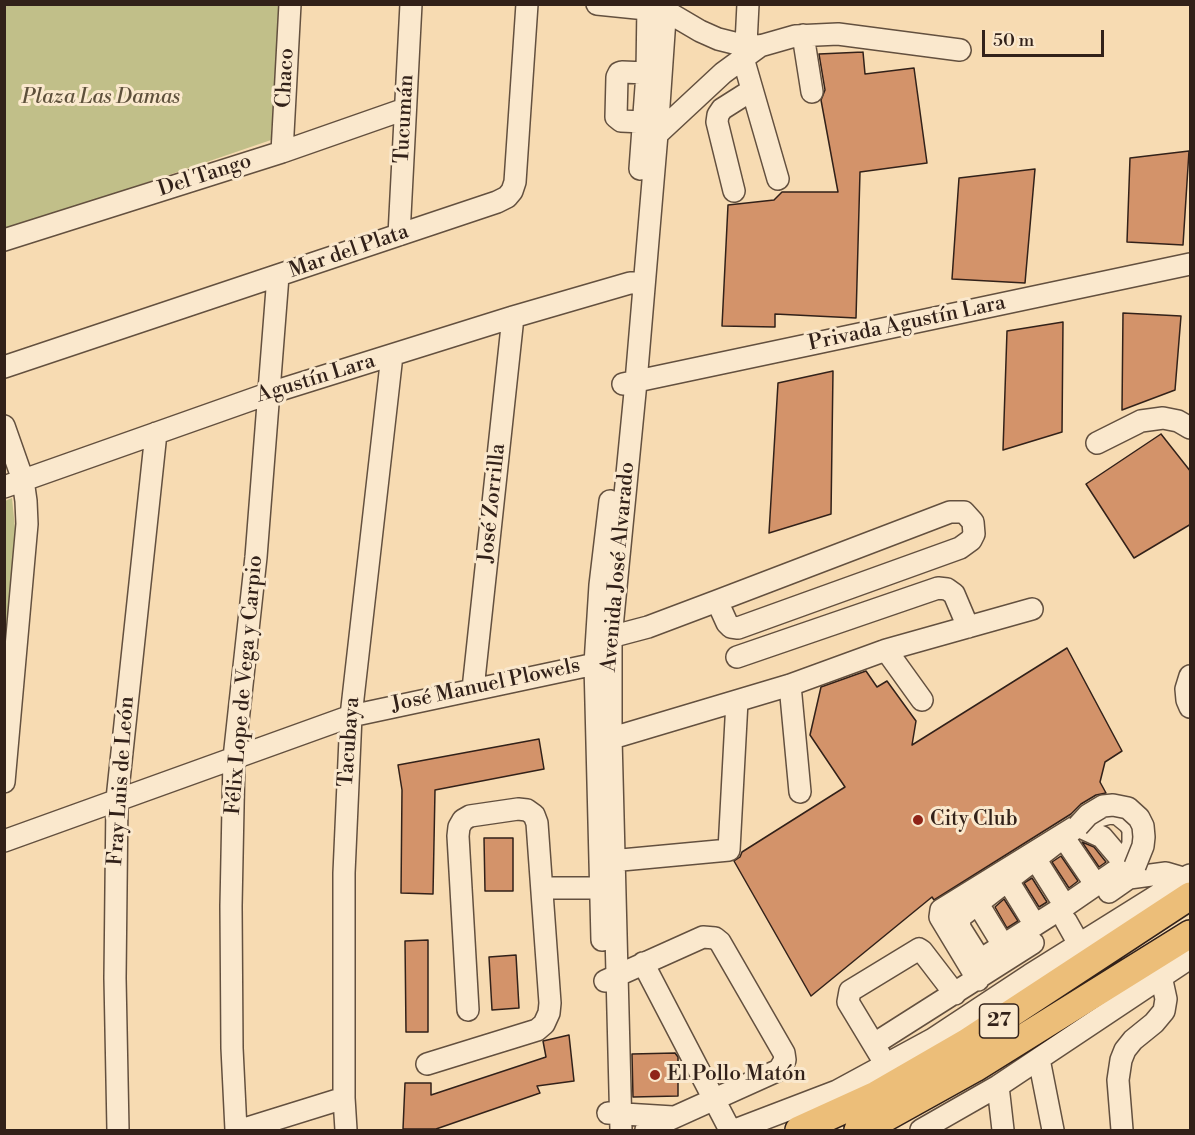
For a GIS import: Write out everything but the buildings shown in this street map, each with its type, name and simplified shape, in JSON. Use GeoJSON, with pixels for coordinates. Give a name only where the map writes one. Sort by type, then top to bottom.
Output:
{"type":"FeatureCollection","features":[{"type":"Feature","properties":{"kind":"main road","name":"27"},"geometry":{"type":"LineString","coordinates":[[799,1131],[876,1095],[966,1043],[1188,883]]}},
{"type":"Feature","properties":{"kind":"main road","name":"27"},"geometry":{"type":"LineString","coordinates":[[858,1131],[975,1068],[1145,960],[1191,934]]}},
{"type":"Feature","properties":{"kind":"street","name":"Chaco"},"geometry":{"type":"LineString","coordinates":[[282,152],[291,4]]}},
{"type":"Feature","properties":{"kind":"street","name":"Tucumán"},"geometry":{"type":"LineString","coordinates":[[399,234],[411,4]]}},
{"type":"Feature","properties":{"kind":"street","name":"Mar del Plata"},"geometry":{"type":"LineString","coordinates":[[4,367],[497,202],[512,191],[515,182],[527,4]]}},
{"type":"Feature","properties":{"kind":"street"},"geometry":{"type":"LineString","coordinates":[[597,4],[657,7],[718,39],[750,49]]}},
{"type":"Feature","properties":{"kind":"street"},"geometry":{"type":"LineString","coordinates":[[748,4],[752,90],[778,179]]}},
{"type":"Feature","properties":{"kind":"street","name":"Avenida José Alvarado"},"geometry":{"type":"LineString","coordinates":[[647,135],[646,73],[657,7]]}},
{"type":"Feature","properties":{"kind":"street","name":"Avenida José Alvarado"},"geometry":{"type":"LineString","coordinates":[[613,1122],[603,741],[603,640],[629,383],[657,7]]}},
{"type":"Feature","properties":{"kind":"street"},"geometry":{"type":"LineString","coordinates":[[646,73],[622,72],[617,77],[616,117],[647,135],[750,49],[803,35],[838,34],[960,50]]}},
{"type":"Feature","properties":{"kind":"street"},"geometry":{"type":"LineString","coordinates":[[803,35],[812,92]]}},
{"type":"Feature","properties":{"kind":"street"},"geometry":{"type":"LineString","coordinates":[[734,191],[717,122],[718,115],[722,109],[752,90]]}},
{"type":"Feature","properties":{"kind":"street","name":"Del Tango"},"geometry":{"type":"LineString","coordinates":[[4,240],[282,152],[405,109]]}},
{"type":"Feature","properties":{"kind":"street","name":"Privada Agustín Lara"},"geometry":{"type":"LineString","coordinates":[[629,383],[1191,264]]}},
{"type":"Feature","properties":{"kind":"street","name":"Félix Lope de Vega y Carpio"},"geometry":{"type":"LineString","coordinates":[[236,1131],[232,1048],[231,918],[234,758],[256,557],[278,276]]}},
{"type":"Feature","properties":{"kind":"street","name":"Agustín Lara"},"geometry":{"type":"LineString","coordinates":[[14,484],[270,393],[513,317],[637,283]]}},
{"type":"Feature","properties":{"kind":"street","name":"José Zorrilla"},"geometry":{"type":"LineString","coordinates":[[473,689],[513,317]]}},
{"type":"Feature","properties":{"kind":"street","name":"Tacubaya"},"geometry":{"type":"LineString","coordinates":[[346,1131],[344,826],[351,716],[392,355]]}},
{"type":"Feature","properties":{"kind":"street"},"geometry":{"type":"LineString","coordinates":[[1097,442],[1141,420],[1162,418],[1178,421],[1191,428]]}},
{"type":"Feature","properties":{"kind":"street"},"geometry":{"type":"LineString","coordinates":[[4,426],[14,484],[26,501],[25,554],[4,782]]}},
{"type":"Feature","properties":{"kind":"street","name":"Fray Luis de León"},"geometry":{"type":"LineString","coordinates":[[118,1131],[115,978],[117,799],[156,433]]}},
{"type":"Feature","properties":{"kind":"street"},"geometry":{"type":"LineString","coordinates":[[603,640],[648,627],[950,512],[964,512],[973,522],[974,534],[971,540],[960,548],[738,628],[731,627],[727,623],[717,601]]}},
{"type":"Feature","properties":{"kind":"street"},"geometry":{"type":"LineString","coordinates":[[737,657],[938,588],[947,589],[954,594],[968,627]]}},
{"type":"Feature","properties":{"kind":"street"},"geometry":{"type":"LineString","coordinates":[[603,741],[790,685],[886,650],[1032,609]]}},
{"type":"Feature","properties":{"kind":"street","name":"Avenida José Alvarado"},"geometry":{"type":"LineString","coordinates":[[603,640],[595,664],[603,741]]}},
{"type":"Feature","properties":{"kind":"street"},"geometry":{"type":"LineString","coordinates":[[886,650],[922,700]]}},
{"type":"Feature","properties":{"kind":"street","name":"José Manuel Plowels"},"geometry":{"type":"LineString","coordinates":[[4,841],[351,716],[595,664]]}},
{"type":"Feature","properties":{"kind":"street"},"geometry":{"type":"LineString","coordinates":[[1191,676],[1186,688],[1187,699],[1191,707]]}},
{"type":"Feature","properties":{"kind":"street"},"geometry":{"type":"LineString","coordinates":[[790,685],[800,792]]}},
{"type":"Feature","properties":{"kind":"street"},"geometry":{"type":"LineString","coordinates":[[607,862],[729,850],[737,701]]}},
{"type":"Feature","properties":{"kind":"street"},"geometry":{"type":"LineString","coordinates":[[874,1044],[978,980],[1130,869],[1143,846],[1144,837],[1139,818],[1128,808],[1103,806],[1088,815],[1077,828],[959,918],[960,928],[980,957],[986,956],[1035,925],[1066,914],[1096,885],[1130,869],[1166,873],[1188,883]]}},
{"type":"Feature","properties":{"kind":"street"},"geometry":{"type":"LineString","coordinates":[[427,1064],[537,1030],[544,1024],[550,1003],[543,895],[537,823],[534,815],[527,810],[518,809],[470,816],[463,820],[458,836],[468,1010]]}},
{"type":"Feature","properties":{"kind":"street"},"geometry":{"type":"LineString","coordinates":[[1077,828],[1102,837],[1130,869]]}},
{"type":"Feature","properties":{"kind":"street"},"geometry":{"type":"LineString","coordinates":[[1077,828],[1096,885]]}},
{"type":"Feature","properties":{"kind":"street"},"geometry":{"type":"LineString","coordinates":[[978,980],[940,917],[941,910],[1077,828]]}},
{"type":"Feature","properties":{"kind":"street"},"geometry":{"type":"LineString","coordinates":[[1036,860],[1066,914],[1079,944]]}},
{"type":"Feature","properties":{"kind":"street","name":"Avenida José Alvarado"},"geometry":{"type":"LineString","coordinates":[[607,862],[600,895],[610,979]]}},
{"type":"Feature","properties":{"kind":"street"},"geometry":{"type":"LineString","coordinates":[[1008,881],[1035,925]]}},
{"type":"Feature","properties":{"kind":"street"},"geometry":{"type":"LineString","coordinates":[[735,1131],[837,1091],[886,1065],[933,1039],[1079,944],[1188,883]]}},
{"type":"Feature","properties":{"kind":"street"},"geometry":{"type":"LineString","coordinates":[[543,895],[600,895]]}},
{"type":"Feature","properties":{"kind":"street"},"geometry":{"type":"LineString","coordinates":[[610,979],[703,937],[715,938],[720,942],[784,1053],[785,1060],[779,1070],[646,1131]]}},
{"type":"Feature","properties":{"kind":"street"},"geometry":{"type":"LineString","coordinates":[[886,1065],[848,1002],[850,991],[916,950],[920,950],[955,994]]}},
{"type":"Feature","properties":{"kind":"street"},"geometry":{"type":"LineString","coordinates":[[921,1131],[998,1086],[1191,958]]}},
{"type":"Feature","properties":{"kind":"street"},"geometry":{"type":"LineString","coordinates":[[643,963],[730,1131]]}},
{"type":"Feature","properties":{"kind":"street"},"geometry":{"type":"LineString","coordinates":[[1122,1131],[1118,1080],[1120,1060],[1133,1040],[1154,1023],[1164,1011],[1166,999],[1161,976]]}},
{"type":"Feature","properties":{"kind":"street"},"geometry":{"type":"LineString","coordinates":[[1039,1059],[1053,1131]]}},
{"type":"Feature","properties":{"kind":"street"},"geometry":{"type":"LineString","coordinates":[[998,1086],[1003,1131]]}},
{"type":"Feature","properties":{"kind":"street"},"geometry":{"type":"LineString","coordinates":[[241,1131],[344,1098]]}},
{"type":"Feature","properties":{"kind":"street"},"geometry":{"type":"LineString","coordinates":[[613,1122],[676,1117]]}},
{"type":"Feature","properties":{"kind":"green space","name":"Plaza Las Damas"},"geometry":{"type":"Polygon","coordinates":[[[7,4],[279,5],[271,140],[5,231],[4,6],[7,4]]]}},
{"type":"Feature","properties":{"kind":"green space"},"geometry":{"type":"Polygon","coordinates":[[[12,498],[16,538],[5,657],[5,501],[12,498]]]}},
{"type":"Feature","properties":{"kind":"place","name":"City Club"},"geometry":{"type":"Point","coordinates":[918,820]}},
{"type":"Feature","properties":{"kind":"place","name":"El Pollo Matón"},"geometry":{"type":"Point","coordinates":[655,1075]}}]}
